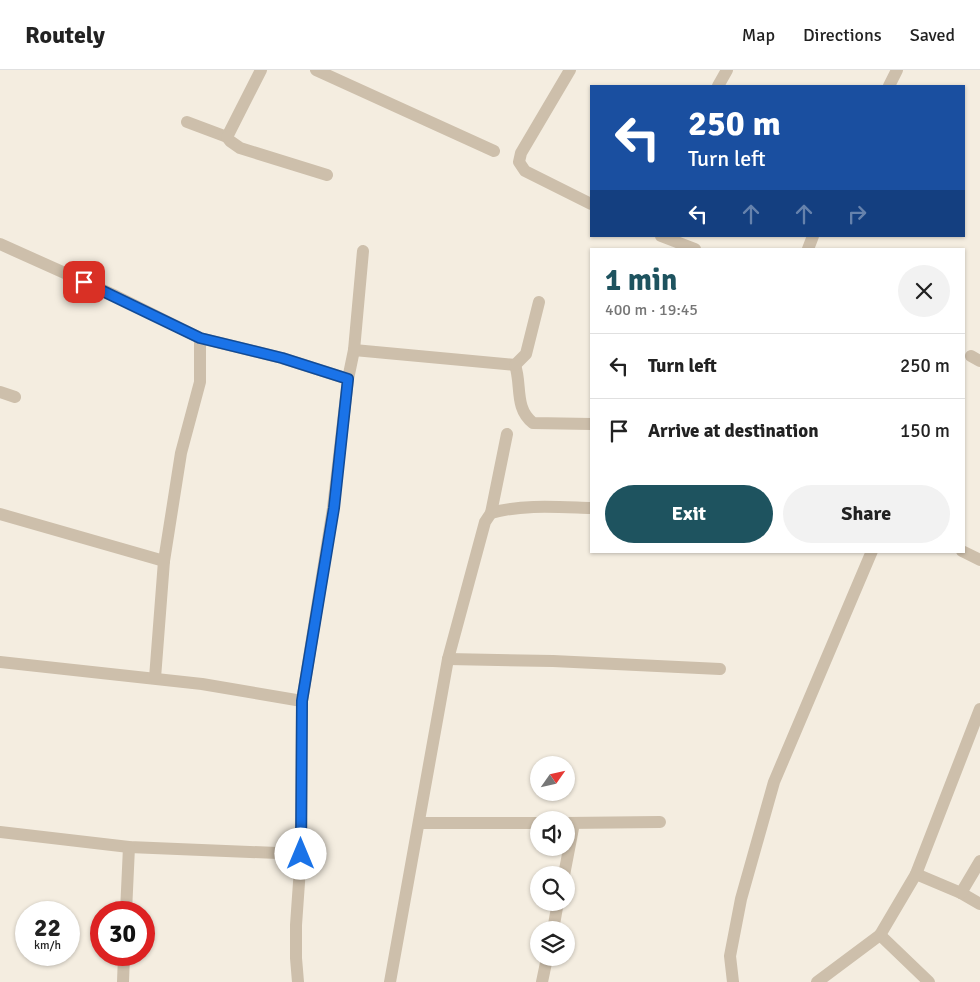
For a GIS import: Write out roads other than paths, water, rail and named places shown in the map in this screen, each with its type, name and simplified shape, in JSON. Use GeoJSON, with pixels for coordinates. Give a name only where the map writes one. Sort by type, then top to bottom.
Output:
{"type":"FeatureCollection","features":[{"type":"Feature","properties":{"kind":"street"},"geometry":{"type":"LineString","coordinates":[[227,137],[261,70]]}},
{"type":"Feature","properties":{"kind":"street"},"geometry":{"type":"LineString","coordinates":[[316,70],[494,151]]}},
{"type":"Feature","properties":{"kind":"street"},"geometry":{"type":"LineString","coordinates":[[570,70],[521,153],[519,162],[525,171],[590,204]]}},
{"type":"Feature","properties":{"kind":"street"},"geometry":{"type":"LineString","coordinates":[[718,85],[726,70]]}},
{"type":"Feature","properties":{"kind":"street"},"geometry":{"type":"LineString","coordinates":[[890,85],[897,70]]}},
{"type":"Feature","properties":{"kind":"street"},"geometry":{"type":"LineString","coordinates":[[187,122],[227,137],[240,148],[327,175]]}},
{"type":"Feature","properties":{"kind":"street"},"geometry":{"type":"LineString","coordinates":[[664,237],[692,248]]}},
{"type":"Feature","properties":{"kind":"street"},"geometry":{"type":"LineString","coordinates":[[0,244],[116,296],[200,338],[282,358],[348,379]]}},
{"type":"Feature","properties":{"kind":"street"},"geometry":{"type":"LineString","coordinates":[[298,982],[296,925],[301,854],[302,701],[334,508],[348,379],[354,350],[364,250]]}},
{"type":"Feature","properties":{"kind":"street"},"geometry":{"type":"LineString","coordinates":[[515,365],[526,354],[539,302]]}},
{"type":"Feature","properties":{"kind":"street"},"geometry":{"type":"LineString","coordinates":[[155,678],[164,561],[181,453],[200,382],[200,338]]}},
{"type":"Feature","properties":{"kind":"street"},"geometry":{"type":"LineString","coordinates":[[354,350],[515,365]]}},
{"type":"Feature","properties":{"kind":"street"},"geometry":{"type":"LineString","coordinates":[[515,365],[518,373],[521,407],[526,417],[533,423],[590,424]]}},
{"type":"Feature","properties":{"kind":"street"},"geometry":{"type":"LineString","coordinates":[[0,392],[14,397]]}},
{"type":"Feature","properties":{"kind":"street"},"geometry":{"type":"LineString","coordinates":[[390,982],[448,660],[485,522],[491,513],[506,434]]}},
{"type":"Feature","properties":{"kind":"street"},"geometry":{"type":"LineString","coordinates":[[491,513],[505,509],[590,508]]}},
{"type":"Feature","properties":{"kind":"street"},"geometry":{"type":"LineString","coordinates":[[0,514],[164,561]]}},
{"type":"Feature","properties":{"kind":"street"},"geometry":{"type":"LineString","coordinates":[[965,552],[980,560]]}},
{"type":"Feature","properties":{"kind":"street"},"geometry":{"type":"LineString","coordinates":[[732,982],[730,956],[741,898],[774,782],[871,553]]}},
{"type":"Feature","properties":{"kind":"street"},"geometry":{"type":"LineString","coordinates":[[448,660],[553,661],[720,669]]}},
{"type":"Feature","properties":{"kind":"street"},"geometry":{"type":"LineString","coordinates":[[0,662],[202,684],[302,701]]}},
{"type":"Feature","properties":{"kind":"street"},"geometry":{"type":"LineString","coordinates":[[817,982],[880,935],[916,874],[980,710]]}},
{"type":"Feature","properties":{"kind":"street"},"geometry":{"type":"LineString","coordinates":[[419,822],[530,823]]}},
{"type":"Feature","properties":{"kind":"street"},"geometry":{"type":"LineString","coordinates":[[575,823],[660,822]]}},
{"type":"Feature","properties":{"kind":"street"},"geometry":{"type":"LineString","coordinates":[[0,832],[129,847],[301,854]]}},
{"type":"Feature","properties":{"kind":"street"},"geometry":{"type":"LineString","coordinates":[[127,901],[129,847]]}},
{"type":"Feature","properties":{"kind":"street"},"geometry":{"type":"LineString","coordinates":[[961,893],[980,861]]}},
{"type":"Feature","properties":{"kind":"street"},"geometry":{"type":"LineString","coordinates":[[916,874],[961,893],[980,904]]}},
{"type":"Feature","properties":{"kind":"street"},"geometry":{"type":"LineString","coordinates":[[880,935],[929,982]]}},
{"type":"Feature","properties":{"kind":"street"},"geometry":{"type":"LineString","coordinates":[[123,982],[124,966]]}},
{"type":"Feature","properties":{"kind":"street"},"geometry":{"type":"LineString","coordinates":[[542,982],[545,966]]}}]}
